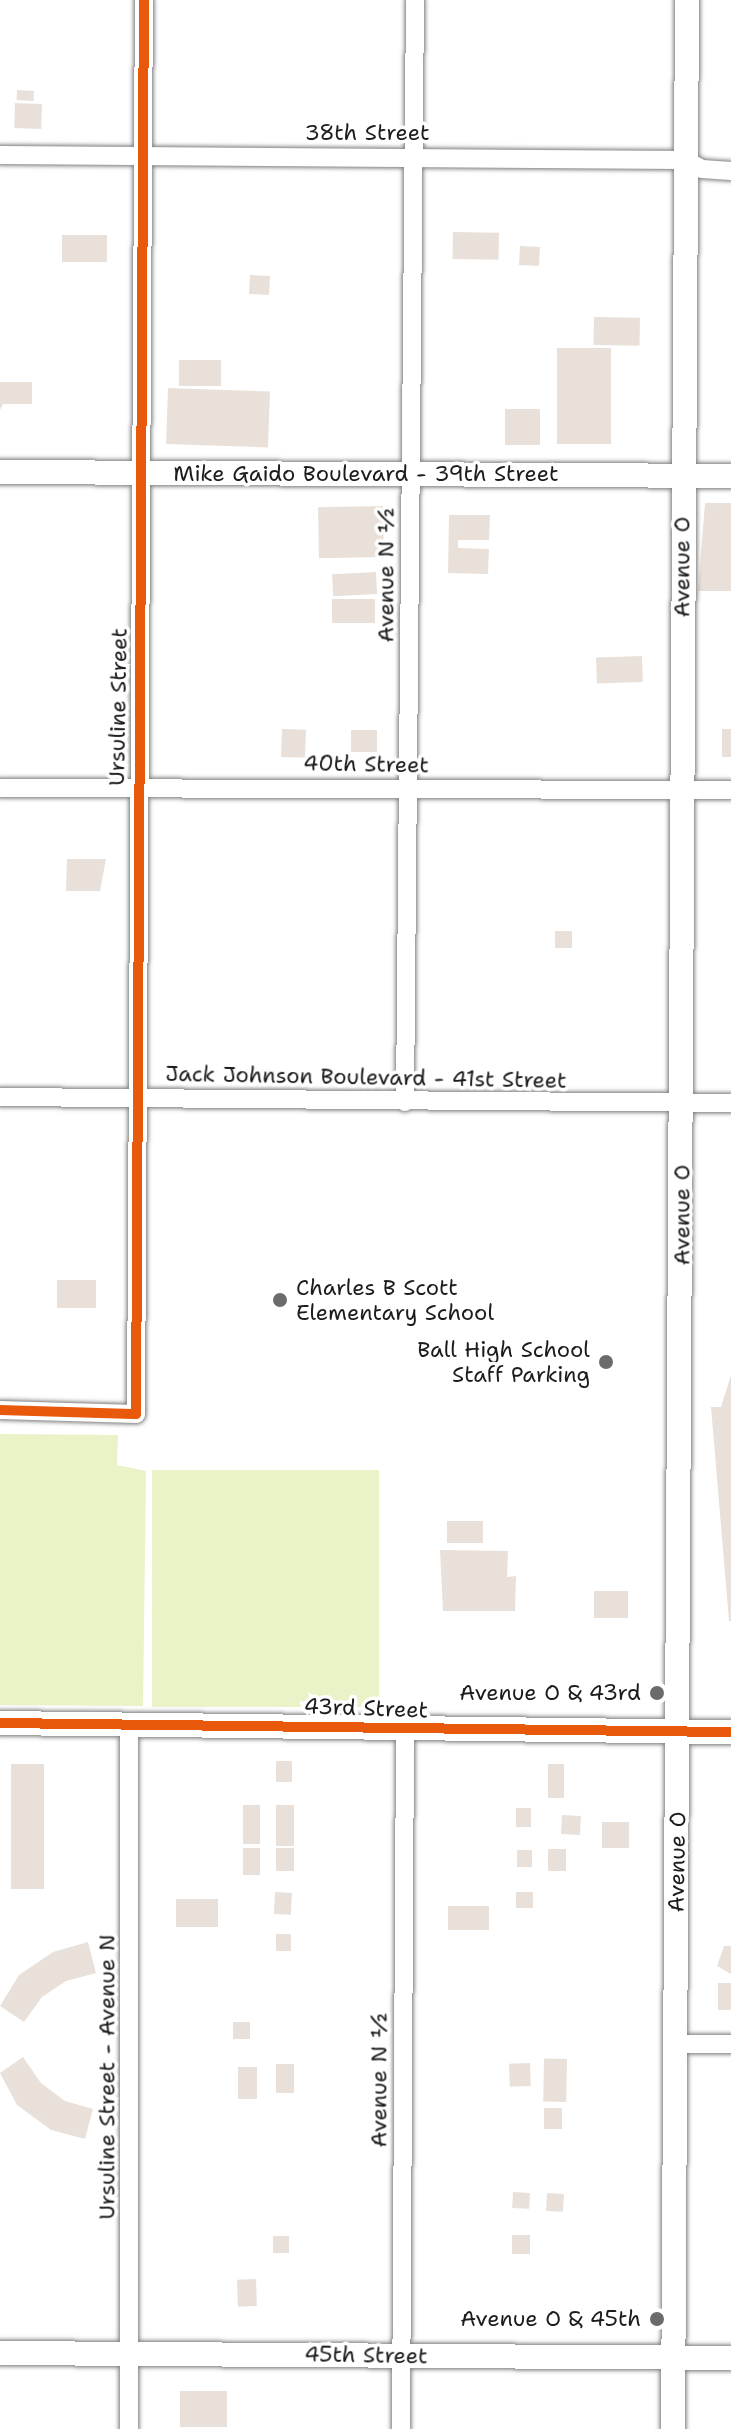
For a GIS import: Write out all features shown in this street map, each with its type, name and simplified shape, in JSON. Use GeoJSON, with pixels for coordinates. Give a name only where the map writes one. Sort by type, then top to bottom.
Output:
{"type":"FeatureCollection","features":[{"type":"Feature","properties":{"kind":"main road","name":"Avenue O"},"geometry":{"type":"LineString","coordinates":[[673,2429],[687,0]]}},
{"type":"Feature","properties":{"kind":"main road","name":"Mike Gaido Boulevard - 39th Street"},"geometry":{"type":"LineString","coordinates":[[0,472],[731,476]]}},
{"type":"Feature","properties":{"kind":"main road","name":"43rd Street"},"geometry":{"type":"LineString","coordinates":[[0,1723],[731,1732]]}},
{"type":"Feature","properties":{"kind":"main road","name":"45th Street"},"geometry":{"type":"LineString","coordinates":[[0,2353],[731,2358]]}},
{"type":"Feature","properties":{"kind":"street","name":"Ursuline Street"},"geometry":{"type":"LineString","coordinates":[[0,1410],[136,1414],[137,787],[144,0]]}},
{"type":"Feature","properties":{"kind":"street","name":"Avenue N ½"},"geometry":{"type":"LineString","coordinates":[[405,1102],[415,0]]}},
{"type":"Feature","properties":{"kind":"street","name":"38th Street"},"geometry":{"type":"LineString","coordinates":[[0,155],[685,160],[702,169],[731,171]]}},
{"type":"Feature","properties":{"kind":"street","name":"40th Street"},"geometry":{"type":"LineString","coordinates":[[0,788],[731,790]]}},
{"type":"Feature","properties":{"kind":"street","name":"Jack Johnson Boulevard - 41st Street"},"geometry":{"type":"LineString","coordinates":[[0,1097],[731,1103]]}},
{"type":"Feature","properties":{"kind":"street","name":"Ursuline Street - Avenue N"},"geometry":{"type":"LineString","coordinates":[[129,1724],[129,2429]]}},
{"type":"Feature","properties":{"kind":"street","name":"Avenue N ½"},"geometry":{"type":"LineString","coordinates":[[401,2429],[405,1730]]}},
{"type":"Feature","properties":{"kind":"street"},"geometry":{"type":"LineString","coordinates":[[674,2044],[731,2044]]}},
{"type":"Feature","properties":{"kind":"green space"},"geometry":{"type":"Polygon","coordinates":[[[0,1434],[118,1435],[117,1465],[146,1471],[143,1706],[0,1705],[0,1434]]]}},
{"type":"Feature","properties":{"kind":"green space"},"geometry":{"type":"Polygon","coordinates":[[[152,1470],[379,1470],[379,1707],[152,1707],[152,1470]]]}},
{"type":"Feature","properties":{"kind":"building"},"geometry":{"type":"Polygon","coordinates":[[[17,90],[34,91],[33,101],[16,100],[17,90]]]}},
{"type":"Feature","properties":{"kind":"building"},"geometry":{"type":"Polygon","coordinates":[[[15,103],[42,104],[41,129],[14,128],[15,103]]]}},
{"type":"Feature","properties":{"kind":"building"},"geometry":{"type":"Polygon","coordinates":[[[453,232],[499,233],[499,260],[453,259],[453,232]]]}},
{"type":"Feature","properties":{"kind":"building"},"geometry":{"type":"Polygon","coordinates":[[[62,235],[107,235],[107,262],[62,262],[62,235]]]}},
{"type":"Feature","properties":{"kind":"building"},"geometry":{"type":"Polygon","coordinates":[[[520,246],[540,247],[539,266],[519,265],[520,246]]]}},
{"type":"Feature","properties":{"kind":"building"},"geometry":{"type":"Polygon","coordinates":[[[250,275],[270,276],[269,295],[249,294],[250,275]]]}},
{"type":"Feature","properties":{"kind":"building"},"geometry":{"type":"Polygon","coordinates":[[[594,317],[640,318],[640,346],[594,345],[594,317]]]}},
{"type":"Feature","properties":{"kind":"building"},"geometry":{"type":"Polygon","coordinates":[[[557,348],[611,348],[611,444],[557,444],[557,348]]]}},
{"type":"Feature","properties":{"kind":"building"},"geometry":{"type":"Polygon","coordinates":[[[179,360],[221,360],[221,386],[179,386],[179,360]]]}},
{"type":"Feature","properties":{"kind":"building"},"geometry":{"type":"Polygon","coordinates":[[[0,382],[32,382],[32,404],[3,404],[0,410],[0,382]]]}},
{"type":"Feature","properties":{"kind":"building"},"geometry":{"type":"Polygon","coordinates":[[[168,388],[270,392],[268,448],[166,444],[168,388]]]}},
{"type":"Feature","properties":{"kind":"building"},"geometry":{"type":"Polygon","coordinates":[[[505,409],[540,409],[540,445],[505,445],[505,409]]]}},
{"type":"Feature","properties":{"kind":"building"},"geometry":{"type":"Polygon","coordinates":[[[705,503],[731,503],[731,591],[698,591],[705,503]]]}},
{"type":"Feature","properties":{"kind":"building"},"geometry":{"type":"Polygon","coordinates":[[[383,506],[384,557],[319,558],[318,507],[383,506]]]}},
{"type":"Feature","properties":{"kind":"building"},"geometry":{"type":"Polygon","coordinates":[[[449,515],[490,515],[489,540],[458,540],[458,548],[489,549],[488,574],[448,573],[449,515]]]}},
{"type":"Feature","properties":{"kind":"building"},"geometry":{"type":"Polygon","coordinates":[[[376,572],[377,594],[333,596],[332,574],[376,572]]]}},
{"type":"Feature","properties":{"kind":"building"},"geometry":{"type":"Polygon","coordinates":[[[332,599],[375,599],[375,623],[332,623],[332,599]]]}},
{"type":"Feature","properties":{"kind":"building"},"geometry":{"type":"Polygon","coordinates":[[[642,656],[643,682],[597,684],[596,658],[642,656]]]}},
{"type":"Feature","properties":{"kind":"building"},"geometry":{"type":"Polygon","coordinates":[[[282,729],[306,730],[305,758],[281,757],[282,729]]]}},
{"type":"Feature","properties":{"kind":"building"},"geometry":{"type":"Polygon","coordinates":[[[722,729],[731,729],[731,757],[722,757],[722,729]]]}},
{"type":"Feature","properties":{"kind":"building"},"geometry":{"type":"Polygon","coordinates":[[[351,730],[377,730],[377,752],[351,752],[351,730]]]}},
{"type":"Feature","properties":{"kind":"building"},"geometry":{"type":"Polygon","coordinates":[[[67,859],[106,859],[100,891],[66,891],[67,859]]]}},
{"type":"Feature","properties":{"kind":"building"},"geometry":{"type":"Polygon","coordinates":[[[555,931],[572,931],[572,948],[555,948],[555,931]]]}},
{"type":"Feature","properties":{"kind":"building"},"geometry":{"type":"Polygon","coordinates":[[[57,1280],[96,1280],[96,1308],[57,1308],[57,1280]]]}},
{"type":"Feature","properties":{"kind":"building"},"geometry":{"type":"Polygon","coordinates":[[[731,1375],[729,1621],[711,1407],[721,1407],[731,1375]]]}},
{"type":"Feature","properties":{"kind":"building"},"geometry":{"type":"Polygon","coordinates":[[[447,1521],[483,1521],[483,1543],[447,1543],[447,1521]]]}},
{"type":"Feature","properties":{"kind":"building"},"geometry":{"type":"Polygon","coordinates":[[[440,1550],[508,1551],[507,1577],[516,1576],[515,1611],[443,1611],[440,1550]]]}},
{"type":"Feature","properties":{"kind":"building"},"geometry":{"type":"Polygon","coordinates":[[[594,1591],[628,1591],[628,1618],[594,1618],[594,1591]]]}},
{"type":"Feature","properties":{"kind":"building"},"geometry":{"type":"Polygon","coordinates":[[[276,1761],[292,1761],[292,1782],[276,1782],[276,1761]]]}},
{"type":"Feature","properties":{"kind":"building"},"geometry":{"type":"Polygon","coordinates":[[[11,1764],[44,1764],[44,1889],[11,1889],[11,1764]]]}},
{"type":"Feature","properties":{"kind":"building"},"geometry":{"type":"Polygon","coordinates":[[[548,1764],[564,1764],[564,1798],[548,1798],[548,1764]]]}},
{"type":"Feature","properties":{"kind":"building"},"geometry":{"type":"Polygon","coordinates":[[[243,1805],[260,1805],[260,1844],[243,1844],[243,1805]]]}},
{"type":"Feature","properties":{"kind":"building"},"geometry":{"type":"Polygon","coordinates":[[[276,1805],[294,1805],[294,1846],[276,1846],[276,1805]]]}},
{"type":"Feature","properties":{"kind":"building"},"geometry":{"type":"Polygon","coordinates":[[[516,1808],[531,1808],[531,1827],[516,1827],[516,1808]]]}},
{"type":"Feature","properties":{"kind":"building"},"geometry":{"type":"Polygon","coordinates":[[[562,1815],[581,1816],[580,1835],[561,1834],[562,1815]]]}},
{"type":"Feature","properties":{"kind":"building"},"geometry":{"type":"Polygon","coordinates":[[[602,1822],[629,1822],[629,1848],[602,1848],[602,1822]]]}},
{"type":"Feature","properties":{"kind":"building"},"geometry":{"type":"Polygon","coordinates":[[[243,1848],[260,1848],[260,1875],[243,1875],[243,1848]]]}},
{"type":"Feature","properties":{"kind":"building"},"geometry":{"type":"Polygon","coordinates":[[[276,1848],[294,1848],[294,1871],[276,1871],[276,1848]]]}},
{"type":"Feature","properties":{"kind":"building"},"geometry":{"type":"Polygon","coordinates":[[[548,1849],[566,1849],[566,1871],[548,1871],[548,1849]]]}},
{"type":"Feature","properties":{"kind":"building"},"geometry":{"type":"Polygon","coordinates":[[[517,1850],[532,1850],[532,1867],[517,1867],[517,1850]]]}},
{"type":"Feature","properties":{"kind":"building"},"geometry":{"type":"Polygon","coordinates":[[[275,1892],[292,1893],[291,1915],[274,1914],[275,1892]]]}},
{"type":"Feature","properties":{"kind":"building"},"geometry":{"type":"Polygon","coordinates":[[[516,1892],[533,1892],[533,1908],[516,1908],[516,1892]]]}},
{"type":"Feature","properties":{"kind":"building"},"geometry":{"type":"Polygon","coordinates":[[[176,1899],[218,1899],[218,1927],[176,1927],[176,1899]]]}},
{"type":"Feature","properties":{"kind":"building"},"geometry":{"type":"Polygon","coordinates":[[[448,1906],[489,1906],[489,1930],[448,1930],[448,1906]]]}},
{"type":"Feature","properties":{"kind":"building"},"geometry":{"type":"Polygon","coordinates":[[[276,1934],[291,1934],[291,1951],[276,1951],[276,1934]]]}},
{"type":"Feature","properties":{"kind":"building"},"geometry":{"type":"Polygon","coordinates":[[[88,1942],[96,1973],[66,1981],[42,1997],[24,2022],[0,2006],[19,1975],[53,1952],[88,1942]]]}},
{"type":"Feature","properties":{"kind":"building"},"geometry":{"type":"Polygon","coordinates":[[[724,1946],[731,1946],[731,1974],[717,1966],[724,1946]]]}},
{"type":"Feature","properties":{"kind":"building"},"geometry":{"type":"Polygon","coordinates":[[[718,1983],[731,1983],[731,2010],[718,2010],[718,1983]]]}},
{"type":"Feature","properties":{"kind":"building"},"geometry":{"type":"Polygon","coordinates":[[[233,2022],[250,2022],[250,2039],[233,2039],[233,2022]]]}},
{"type":"Feature","properties":{"kind":"building"},"geometry":{"type":"Polygon","coordinates":[[[23,2057],[41,2083],[65,2101],[93,2109],[85,2139],[51,2130],[17,2105],[0,2073],[23,2057]]]}},
{"type":"Feature","properties":{"kind":"building"},"geometry":{"type":"Polygon","coordinates":[[[544,2059],[567,2059],[566,2102],[543,2102],[544,2059]]]}},
{"type":"Feature","properties":{"kind":"building"},"geometry":{"type":"Polygon","coordinates":[[[530,2063],[531,2086],[510,2087],[509,2064],[530,2063]]]}},
{"type":"Feature","properties":{"kind":"building"},"geometry":{"type":"Polygon","coordinates":[[[276,2064],[294,2064],[294,2093],[276,2093],[276,2064]]]}},
{"type":"Feature","properties":{"kind":"building"},"geometry":{"type":"Polygon","coordinates":[[[238,2067],[257,2067],[257,2099],[238,2099],[238,2067]]]}},
{"type":"Feature","properties":{"kind":"building"},"geometry":{"type":"Polygon","coordinates":[[[544,2108],[562,2108],[562,2129],[544,2129],[544,2108]]]}},
{"type":"Feature","properties":{"kind":"building"},"geometry":{"type":"Polygon","coordinates":[[[513,2192],[530,2193],[529,2209],[512,2208],[513,2192]]]}},
{"type":"Feature","properties":{"kind":"building"},"geometry":{"type":"Polygon","coordinates":[[[547,2193],[564,2194],[563,2212],[546,2211],[547,2193]]]}},
{"type":"Feature","properties":{"kind":"building"},"geometry":{"type":"Polygon","coordinates":[[[512,2235],[530,2235],[530,2254],[512,2254],[512,2235]]]}},
{"type":"Feature","properties":{"kind":"building"},"geometry":{"type":"Polygon","coordinates":[[[273,2236],[289,2236],[289,2253],[273,2253],[273,2236]]]}},
{"type":"Feature","properties":{"kind":"building"},"geometry":{"type":"Polygon","coordinates":[[[256,2279],[257,2306],[238,2307],[237,2280],[256,2279]]]}},
{"type":"Feature","properties":{"kind":"building"},"geometry":{"type":"Polygon","coordinates":[[[180,2391],[227,2391],[227,2427],[180,2427],[180,2391]]]}},
{"type":"Feature","properties":{"kind":"cycle path"},"geometry":{"type":"LineString","coordinates":[[0,1410],[136,1414],[144,0]]}},
{"type":"Feature","properties":{"kind":"cycle path"},"geometry":{"type":"LineString","coordinates":[[0,1723],[731,1732]]}},
{"type":"Feature","properties":{"kind":"place","name":"Charles B Scott Elementary School"},"geometry":{"type":"Point","coordinates":[280,1300]}},
{"type":"Feature","properties":{"kind":"place","name":"Ball High School Staff Parking"},"geometry":{"type":"Point","coordinates":[606,1362]}},
{"type":"Feature","properties":{"kind":"place","name":"Avenue O & 43rd"},"geometry":{"type":"Point","coordinates":[657,1693]}},
{"type":"Feature","properties":{"kind":"place","name":"Avenue O & 45th"},"geometry":{"type":"Point","coordinates":[657,2319]}}]}
